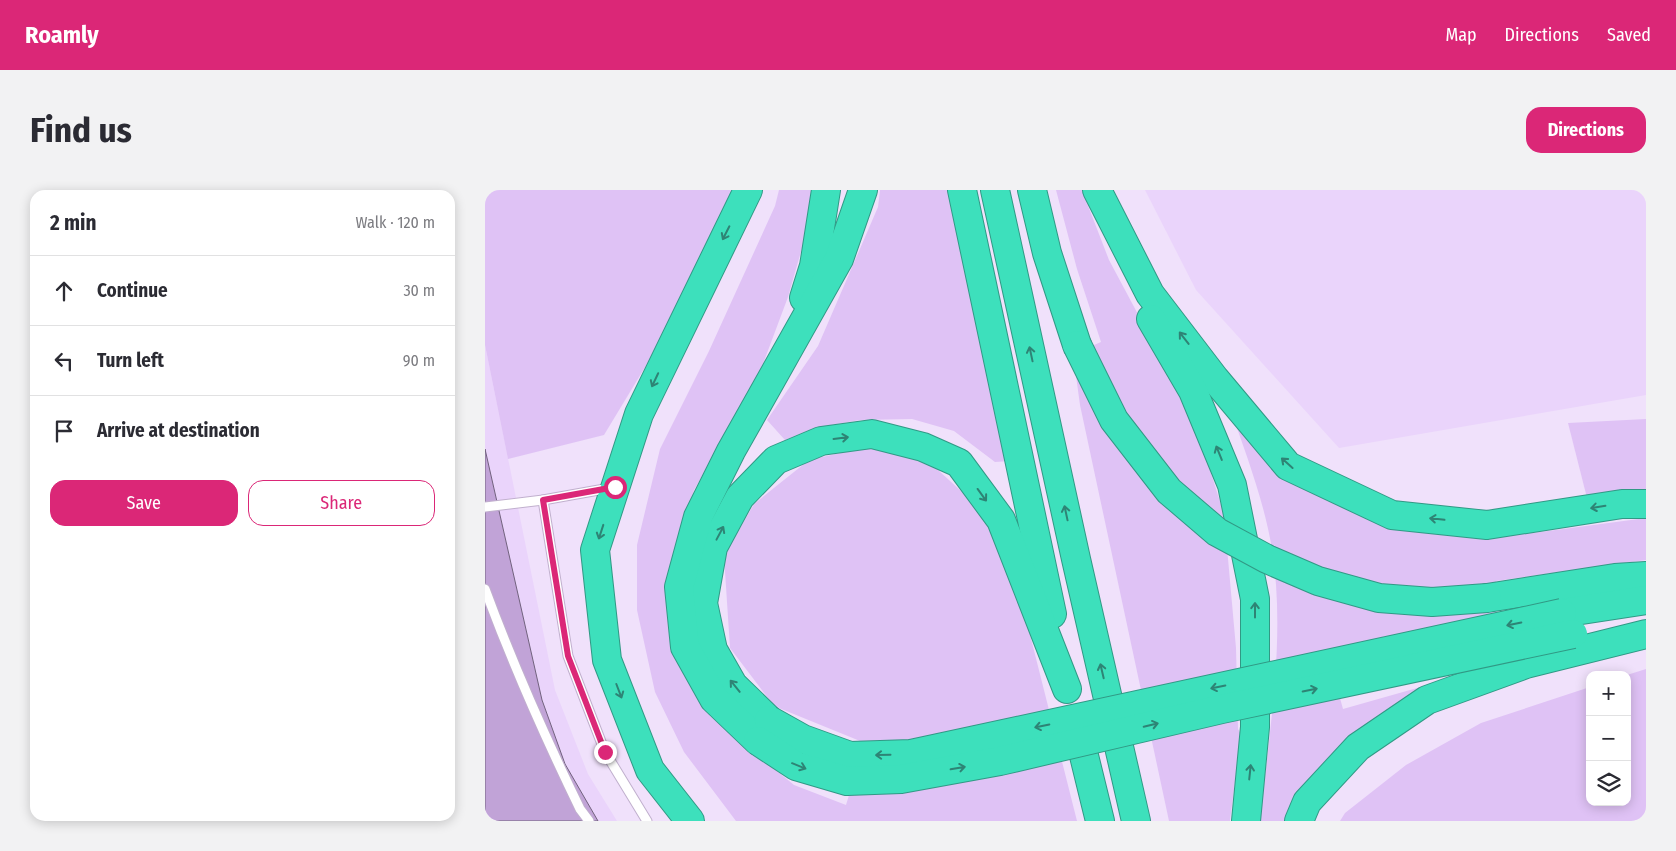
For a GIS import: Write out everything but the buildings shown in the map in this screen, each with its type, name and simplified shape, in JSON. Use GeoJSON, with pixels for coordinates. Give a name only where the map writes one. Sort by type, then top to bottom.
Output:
{"type":"FeatureCollection","features":[{"type":"Feature","properties":{"kind":"highway"},"geometry":{"type":"LineString","coordinates":[[690,821],[650,770],[607,660],[595,550],[639,414],[748,190]]}},
{"type":"Feature","properties":{"kind":"highway"},"geometry":{"type":"LineString","coordinates":[[785,356],[814,266],[826,190]]}},
{"type":"Feature","properties":{"kind":"highway"},"geometry":{"type":"LineString","coordinates":[[863,190],[839,259],[731,451],[699,517],[679,587],[685,647],[714,699],[764,730],[803,739],[850,756],[911,754],[1567,624],[1646,600]]}},
{"type":"Feature","properties":{"kind":"highway"},"geometry":{"type":"LineString","coordinates":[[961,190],[1067,689],[1100,821]]}},
{"type":"Feature","properties":{"kind":"highway"},"geometry":{"type":"LineString","coordinates":[[995,190],[1076,559],[1137,821]]}},
{"type":"Feature","properties":{"kind":"highway"},"geometry":{"type":"LineString","coordinates":[[1031,190],[1047,253],[1077,345],[1113,420],[1169,491],[1217,532],[1267,559],[1310,577],[1379,598],[1432,602],[1487,598],[1615,578],[1646,576]]}},
{"type":"Feature","properties":{"kind":"highway"},"geometry":{"type":"LineString","coordinates":[[1092,190],[1127,277],[1193,390],[1232,486],[1255,599],[1255,727],[1246,821]]}},
{"type":"Feature","properties":{"kind":"highway"},"geometry":{"type":"LineString","coordinates":[[1097,190],[1150,294],[1215,379],[1288,466],[1392,515],[1487,524],[1622,504],[1646,504]]}},
{"type":"Feature","properties":{"kind":"highway"},"geometry":{"type":"LineString","coordinates":[[764,730],[733,685],[713,650],[703,603],[713,547],[740,497],[776,460],[821,441],[872,434],[923,446],[959,463],[1001,520],[1067,689]]}},
{"type":"Feature","properties":{"kind":"highway"},"geometry":{"type":"LineString","coordinates":[[1567,624],[1646,629]]}},
{"type":"Feature","properties":{"kind":"highway"},"geometry":{"type":"LineString","coordinates":[[1299,821],[1307,802],[1358,747],[1427,700],[1526,664],[1646,634]]}},
{"type":"Feature","properties":{"kind":"lane"},"geometry":{"type":"LineString","coordinates":[[485,507],[543,500],[615,487]]}},
{"type":"Feature","properties":{"kind":"lane"},"geometry":{"type":"LineString","coordinates":[[543,500],[568,656],[605,752],[647,821]]}},
{"type":"Feature","properties":{"kind":"lane"},"geometry":{"type":"LineString","coordinates":[[485,589],[507,648],[539,723],[581,809],[589,821]]}},
{"type":"Feature","properties":{"kind":"shaded area"},"geometry":{"type":"Polygon","coordinates":[[[485,190],[734,190],[728,230],[604,435],[508,459],[485,345],[485,190]]]}},
{"type":"Feature","properties":{"kind":"shaded area"},"geometry":{"type":"Polygon","coordinates":[[[779,190],[814,190],[810,220],[788,297],[757,380],[694,490],[667,596],[710,716],[794,785],[846,805],[865,743],[774,706],[730,648],[724,556],[754,504],[809,460],[871,446],[926,459],[985,513],[1018,587],[1077,821],[736,821],[684,752],[655,692],[637,610],[637,545],[660,449],[709,351],[775,206],[779,190]]]}},
{"type":"Feature","properties":{"kind":"shaded area"},"geometry":{"type":"Polygon","coordinates":[[[880,190],[958,190],[1010,461],[995,462],[954,431],[912,419],[860,420],[814,428],[785,440],[767,420],[818,346],[878,207],[880,190]]]}},
{"type":"Feature","properties":{"kind":"shaded area"},"geometry":{"type":"Polygon","coordinates":[[[1056,190],[1082,190],[1109,260],[1164,363],[1202,445],[1224,514],[1236,648],[1238,729],[1241,734],[1230,821],[1169,821],[1080,405],[1073,354],[1101,342],[1077,269],[1056,190]]]}},
{"type":"Feature","properties":{"kind":"shaded area"},"geometry":{"type":"Polygon","coordinates":[[[1145,190],[1646,190],[1646,395],[1339,448],[1196,290],[1145,190]]]}},
{"type":"Feature","properties":{"kind":"shaded area"},"geometry":{"type":"Polygon","coordinates":[[[485,345],[555,690],[588,774],[617,821],[485,821],[485,345]]]}},
{"type":"Feature","properties":{"kind":"shaded area"},"geometry":{"type":"Polygon","coordinates":[[[1230,408],[1273,455],[1474,536],[1533,533],[1646,518],[1646,560],[1496,581],[1496,617],[1328,655],[1343,709],[1470,673],[1386,715],[1292,821],[1260,821],[1275,685],[1277,651],[1276,583],[1269,531],[1254,478],[1230,408]]]}},
{"type":"Feature","properties":{"kind":"shaded area"},"geometry":{"type":"Polygon","coordinates":[[[1646,419],[1646,491],[1587,498],[1568,423],[1646,419]]]}},
{"type":"Feature","properties":{"kind":"shaded area"},"geometry":{"type":"Polygon","coordinates":[[[1646,669],[1646,821],[1340,821],[1345,813],[1406,765],[1481,723],[1586,688],[1586,806],[1631,806],[1631,674],[1646,669]]]}},
{"type":"Feature","properties":{"kind":"route"},"geometry":{"type":"LineString","coordinates":[[605,752],[568,656],[543,500],[615,487]]}}]}
